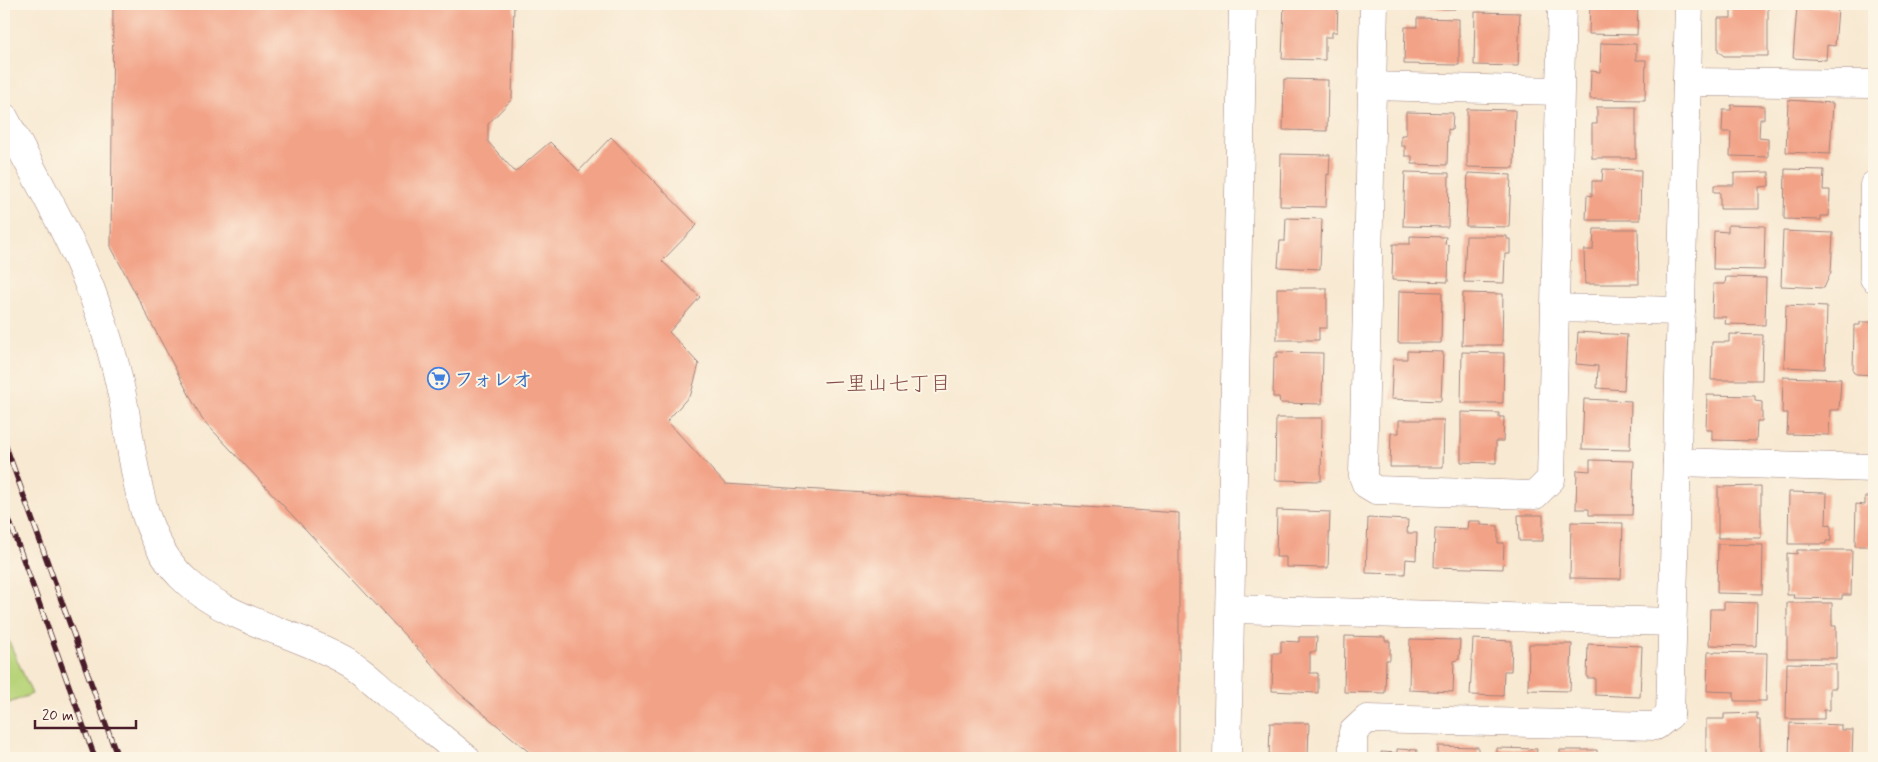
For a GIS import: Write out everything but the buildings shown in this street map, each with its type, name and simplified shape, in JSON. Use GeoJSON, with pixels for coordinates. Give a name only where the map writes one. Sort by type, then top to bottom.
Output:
{"type":"FeatureCollection","features":[{"type":"Feature","properties":{"kind":"street"},"geometry":{"type":"LineString","coordinates":[[1227,758],[1232,609],[1232,468],[1243,4]]}},
{"type":"Feature","properties":{"kind":"street"},"geometry":{"type":"LineString","coordinates":[[1374,4],[1362,476],[1366,484],[1376,490],[1535,496],[1551,479],[1562,4]]}},
{"type":"Feature","properties":{"kind":"street"},"geometry":{"type":"LineString","coordinates":[[1353,758],[1353,732],[1368,719],[1656,726],[1670,715],[1689,4]]}},
{"type":"Feature","properties":{"kind":"street"},"geometry":{"type":"LineString","coordinates":[[1686,82],[1874,84]]}},
{"type":"Feature","properties":{"kind":"street"},"geometry":{"type":"LineString","coordinates":[[1372,86],[1560,91]]}},
{"type":"Feature","properties":{"kind":"street"},"geometry":{"type":"LineString","coordinates":[[4,117],[65,232],[90,290],[108,341],[122,393],[146,522],[169,562],[186,582],[225,609],[322,648],[351,663],[466,758]]}},
{"type":"Feature","properties":{"kind":"street"},"geometry":{"type":"LineString","coordinates":[[1874,186],[1874,278]]}},
{"type":"Feature","properties":{"kind":"street"},"geometry":{"type":"LineString","coordinates":[[1555,308],[1681,311]]}},
{"type":"Feature","properties":{"kind":"street"},"geometry":{"type":"LineString","coordinates":[[1677,462],[1874,468]]}},
{"type":"Feature","properties":{"kind":"street"},"geometry":{"type":"LineString","coordinates":[[1232,609],[1672,622]]}},
{"type":"Feature","properties":{"kind":"green space"},"geometry":{"type":"Polygon","coordinates":[[[4,630],[32,694],[4,705],[4,630]]]}},
{"type":"Feature","properties":{"kind":"railway"},"geometry":{"type":"LineString","coordinates":[[4,441],[118,758]]}},
{"type":"Feature","properties":{"kind":"railway"},"geometry":{"type":"LineString","coordinates":[[4,506],[95,758]]}},
{"type":"Feature","properties":{"kind":"place","name":"フォレオ"},"geometry":{"type":"Point","coordinates":[438,379]}},
{"type":"Feature","properties":{"kind":"district","name":"一里山七丁目"},"geometry":{"type":"Point","coordinates":[888,383]}}]}
